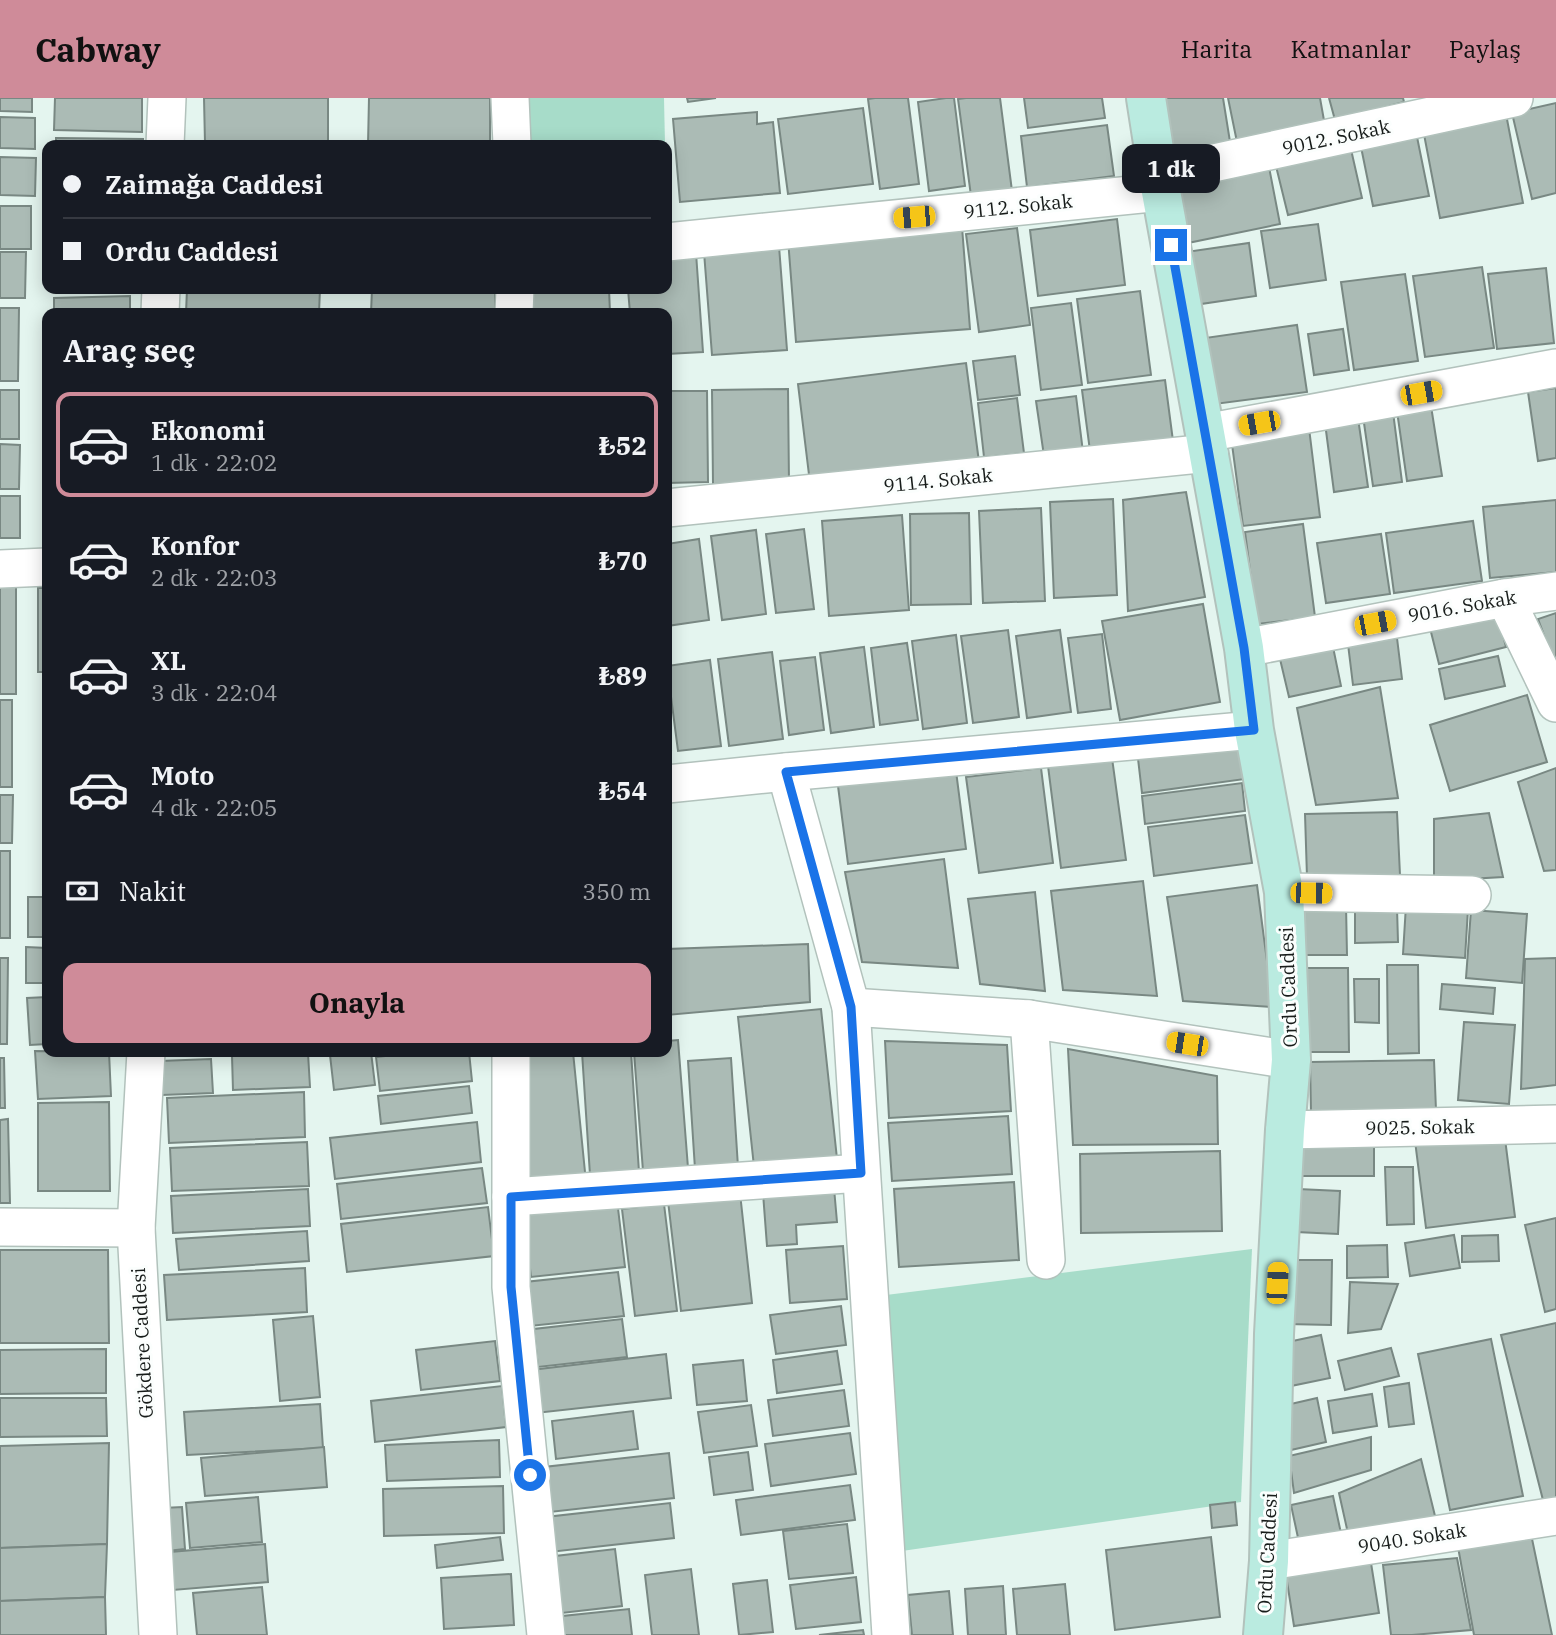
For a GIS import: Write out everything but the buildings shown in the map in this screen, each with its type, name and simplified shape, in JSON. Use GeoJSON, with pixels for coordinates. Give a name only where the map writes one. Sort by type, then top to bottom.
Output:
{"type":"FeatureCollection","features":[{"type":"Feature","properties":{"kind":"main road","name":"Ordu Caddesi"},"geometry":{"type":"LineString","coordinates":[[1146,98],[1159,183],[1244,648],[1254,730],[1284,892],[1292,1060],[1284,1130],[1274,1334],[1269,1561],[1263,1635]]}},
{"type":"Feature","properties":{"kind":"street"},"geometry":{"type":"LineString","coordinates":[[165,140],[167,98]]}},
{"type":"Feature","properties":{"kind":"street"},"geometry":{"type":"LineString","coordinates":[[510,98],[512,140]]}},
{"type":"Feature","properties":{"kind":"street","name":"9012. Sokak"},"geometry":{"type":"LineString","coordinates":[[1159,183],[1514,98]]}},
{"type":"Feature","properties":{"kind":"street","name":"9112. Sokak"},"geometry":{"type":"LineString","coordinates":[[672,241],[1159,183]]}},
{"type":"Feature","properties":{"kind":"street","name":"9114. Sokak"},"geometry":{"type":"LineString","coordinates":[[672,507],[1207,443],[1556,368]]}},
{"type":"Feature","properties":{"kind":"street"},"geometry":{"type":"LineString","coordinates":[[0,569],[42,566]]}},
{"type":"Feature","properties":{"kind":"street","name":"9016. Sokak"},"geometry":{"type":"LineString","coordinates":[[1244,648],[1505,598],[1556,591]]}},
{"type":"Feature","properties":{"kind":"street"},"geometry":{"type":"LineString","coordinates":[[1505,598],[1556,704]]}},
{"type":"Feature","properties":{"kind":"street"},"geometry":{"type":"LineString","coordinates":[[672,783],[1254,730]]}},
{"type":"Feature","properties":{"kind":"street"},"geometry":{"type":"LineString","coordinates":[[786,772],[851,1007],[891,1635]]}},
{"type":"Feature","properties":{"kind":"street"},"geometry":{"type":"LineString","coordinates":[[1284,892],[1472,895]]}},
{"type":"Feature","properties":{"kind":"street"},"geometry":{"type":"LineString","coordinates":[[851,1007],[1029,1019],[1292,1060]]}},
{"type":"Feature","properties":{"kind":"street"},"geometry":{"type":"LineString","coordinates":[[1029,1019],[1046,1260]]}},
{"type":"Feature","properties":{"kind":"street","name":"Gökdere Caddesi"},"geometry":{"type":"LineString","coordinates":[[146,1057],[135,1228],[158,1635]]}},
{"type":"Feature","properties":{"kind":"street"},"geometry":{"type":"LineString","coordinates":[[511,1057],[511,1287],[547,1635]]}},
{"type":"Feature","properties":{"kind":"street","name":"9025. Sokak"},"geometry":{"type":"LineString","coordinates":[[1284,1130],[1556,1124]]}},
{"type":"Feature","properties":{"kind":"street"},"geometry":{"type":"LineString","coordinates":[[511,1197],[861,1173]]}},
{"type":"Feature","properties":{"kind":"street"},"geometry":{"type":"LineString","coordinates":[[0,1227],[135,1228]]}},
{"type":"Feature","properties":{"kind":"street","name":"9040. Sokak"},"geometry":{"type":"LineString","coordinates":[[1269,1561],[1554,1527]]}},
{"type":"Feature","properties":{"kind":"green space"},"geometry":{"type":"Polygon","coordinates":[[[524,98],[664,98],[665,140],[526,140],[524,98]]]}},
{"type":"Feature","properties":{"kind":"green space"},"geometry":{"type":"Polygon","coordinates":[[[1252,1249],[1241,1502],[895,1552],[886,1295],[1252,1249]]]}},
{"type":"Feature","properties":{"kind":"route"},"geometry":{"type":"LineString","coordinates":[[530,1475],[511,1287],[511,1197],[861,1173],[851,1007],[786,772],[1254,730],[1244,648],[1171,245]]}}]}
